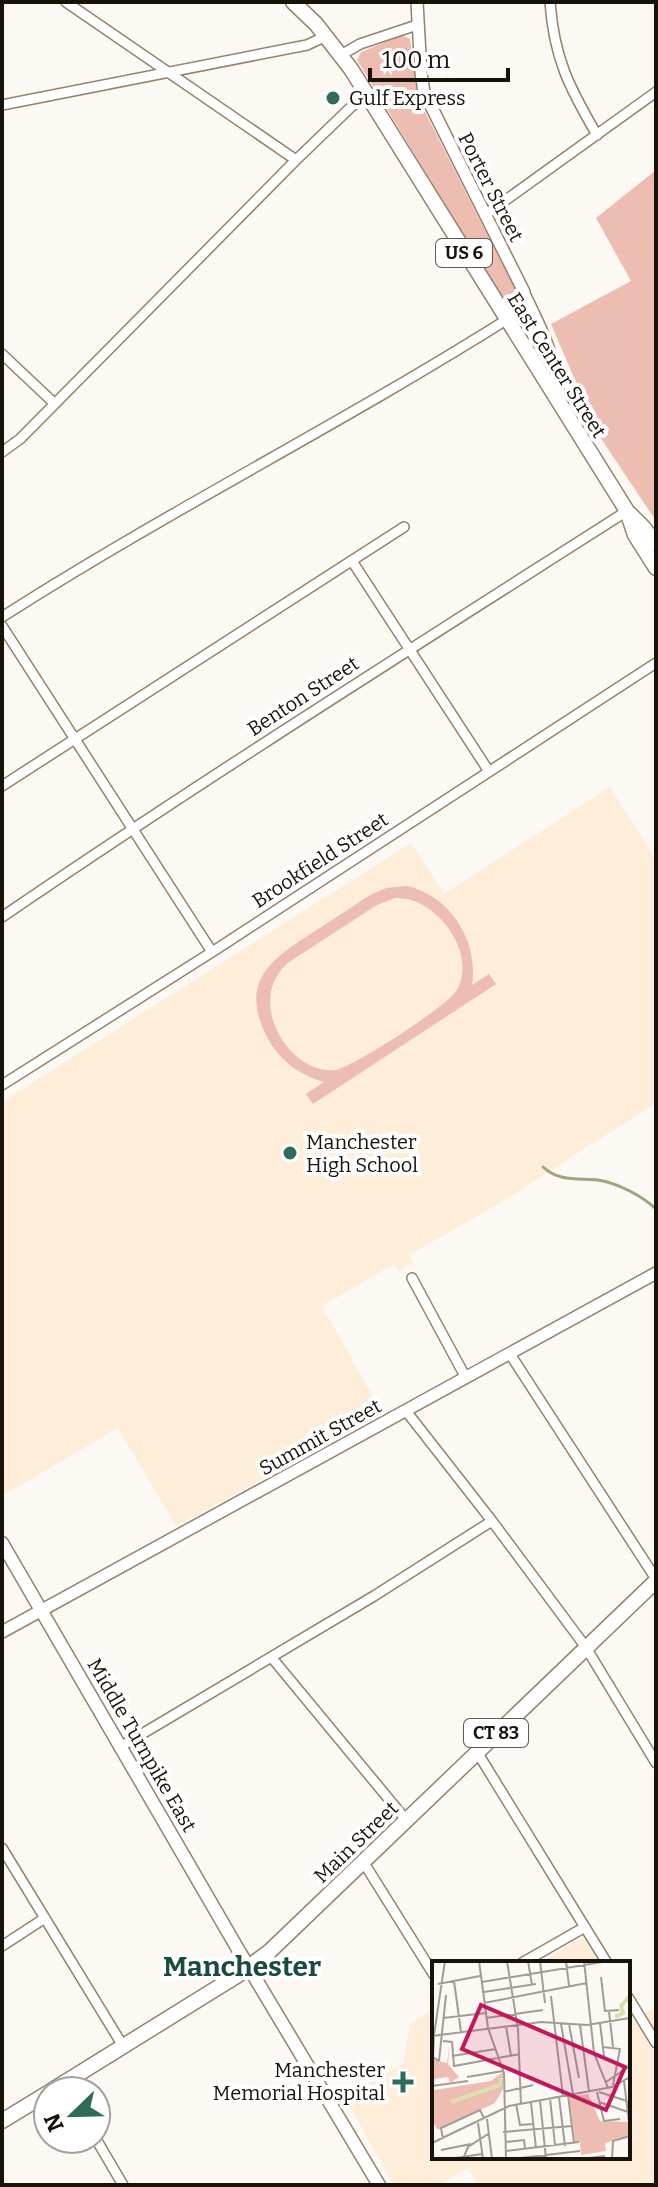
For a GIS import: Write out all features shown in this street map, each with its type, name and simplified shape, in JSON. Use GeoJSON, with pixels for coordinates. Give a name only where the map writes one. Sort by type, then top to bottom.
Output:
{"type":"FeatureCollection","features":[{"type":"Feature","properties":{"kind":"main road","name":"East Center Street"},"geometry":{"type":"LineString","coordinates":[[293,2],[341,55],[561,410],[627,511],[656,544]]}},
{"type":"Feature","properties":{"kind":"main road","name":"East Center Street"},"geometry":{"type":"LineString","coordinates":[[627,511],[635,535],[656,568]]}},
{"type":"Feature","properties":{"kind":"main road","name":"Middle Turnpike East"},"geometry":{"type":"LineString","coordinates":[[2,1543],[379,2185]]}},
{"type":"Feature","properties":{"kind":"main road","name":"Main Street"},"geometry":{"type":"LineString","coordinates":[[78,2075],[249,1967],[297,1928],[656,1580]]}},
{"type":"Feature","properties":{"kind":"main road","name":"Main Street"},"geometry":{"type":"LineString","coordinates":[[2,2121],[32,2104]]}},
{"type":"Feature","properties":{"kind":"street"},"geometry":{"type":"LineString","coordinates":[[66,2],[296,160]]}},
{"type":"Feature","properties":{"kind":"street","name":"Porter Street"},"geometry":{"type":"LineString","coordinates":[[417,2],[424,92],[524,292],[555,362],[561,410]]}},
{"type":"Feature","properties":{"kind":"street"},"geometry":{"type":"LineString","coordinates":[[550,2],[557,54],[565,77],[597,135]]}},
{"type":"Feature","properties":{"kind":"street"},"geometry":{"type":"LineString","coordinates":[[341,55],[360,44],[417,25]]}},
{"type":"Feature","properties":{"kind":"street"},"geometry":{"type":"LineString","coordinates":[[2,105],[307,45],[326,36]]}},
{"type":"Feature","properties":{"kind":"street"},"geometry":{"type":"LineString","coordinates":[[485,215],[656,92]]}},
{"type":"Feature","properties":{"kind":"street"},"geometry":{"type":"LineString","coordinates":[[2,452],[20,439],[296,160],[352,106],[367,96]]}},
{"type":"Feature","properties":{"kind":"street"},"geometry":{"type":"LineString","coordinates":[[2,617],[98,556],[406,381],[506,320],[522,305],[524,292]]}},
{"type":"Feature","properties":{"kind":"street"},"geometry":{"type":"LineString","coordinates":[[2,354],[55,404]]}},
{"type":"Feature","properties":{"kind":"street","name":"Benton Street"},"geometry":{"type":"LineString","coordinates":[[2,917],[410,648],[627,511]]}},
{"type":"Feature","properties":{"kind":"street"},"geometry":{"type":"LineString","coordinates":[[2,786],[404,527]]}},
{"type":"Feature","properties":{"kind":"street"},"geometry":{"type":"LineString","coordinates":[[352,561],[488,770]]}},
{"type":"Feature","properties":{"kind":"street"},"geometry":{"type":"LineString","coordinates":[[2,626],[212,952]]}},
{"type":"Feature","properties":{"kind":"street","name":"Brookfield Street"},"geometry":{"type":"LineString","coordinates":[[2,1085],[656,663]]}},
{"type":"Feature","properties":{"kind":"street","name":"Summit Street"},"geometry":{"type":"LineString","coordinates":[[2,1632],[656,1273]]}},
{"type":"Feature","properties":{"kind":"street"},"geometry":{"type":"LineString","coordinates":[[412,1278],[466,1378]]}},
{"type":"Feature","properties":{"kind":"street"},"geometry":{"type":"LineString","coordinates":[[510,1354],[656,1580]]}},
{"type":"Feature","properties":{"kind":"street"},"geometry":{"type":"LineString","coordinates":[[406,1411],[585,1646],[656,1763]]}},
{"type":"Feature","properties":{"kind":"street"},"geometry":{"type":"LineString","coordinates":[[120,1747],[272,1658],[492,1521]]}},
{"type":"Feature","properties":{"kind":"street"},"geometry":{"type":"LineString","coordinates":[[272,1658],[407,1821]]}},
{"type":"Feature","properties":{"kind":"street"},"geometry":{"type":"LineString","coordinates":[[477,1752],[606,1961]]}},
{"type":"Feature","properties":{"kind":"street"},"geometry":{"type":"LineString","coordinates":[[2,1848],[123,2046]]}},
{"type":"Feature","properties":{"kind":"street"},"geometry":{"type":"LineString","coordinates":[[364,1863],[432,1972]]}},
{"type":"Feature","properties":{"kind":"street"},"geometry":{"type":"LineString","coordinates":[[2,1946],[45,1918]]}},
{"type":"Feature","properties":{"kind":"street"},"geometry":{"type":"LineString","coordinates":[[526,1961],[585,1927]]}},
{"type":"Feature","properties":{"kind":"street"},"geometry":{"type":"LineString","coordinates":[[630,2000],[656,2043]]}},
{"type":"Feature","properties":{"kind":"street"},"geometry":{"type":"LineString","coordinates":[[105,2155],[123,2185]]}},
{"type":"Feature","properties":{"kind":"shaded area"},"geometry":{"type":"Polygon","coordinates":[[[402,35],[410,39],[421,104],[517,293],[515,301],[510,304],[504,301],[357,60],[361,52],[402,35]]]}},
{"type":"Feature","properties":{"kind":"shaded area"},"geometry":{"type":"Polygon","coordinates":[[[656,170],[656,521],[598,434],[551,324],[631,281],[596,218],[656,170]]]}},
{"type":"Feature","properties":{"kind":"shaded area","name":"Manchester High School"},"geometry":{"type":"Polygon","coordinates":[[[610,787],[656,860],[656,1103],[498,1204],[409,1255],[414,1264],[405,1266],[399,1272],[394,1264],[322,1306],[382,1413],[176,1526],[118,1428],[2,1496],[2,1102],[411,843],[444,894],[610,787]]]}},
{"type":"Feature","properties":{"kind":"shaded area"},"geometry":{"type":"Polygon","coordinates":[[[407,886],[423,891],[449,910],[459,923],[471,953],[472,985],[489,974],[496,984],[313,1104],[306,1094],[324,1082],[291,1066],[277,1053],[259,1018],[256,1001],[258,987],[263,974],[283,953],[370,895],[386,888],[407,886]],[[395,898],[377,905],[292,960],[278,975],[271,993],[271,1012],[287,1047],[301,1060],[317,1068],[335,1070],[345,1067],[419,1021],[457,990],[462,975],[462,959],[457,943],[438,916],[410,900],[395,898]]]}},
{"type":"Feature","properties":{"kind":"shaded area"},"geometry":{"type":"Polygon","coordinates":[[[583,1937],[598,1961],[543,1961],[583,1937]]]}},
{"type":"Feature","properties":{"kind":"shaded area","name":"Manchester Memorial Hospital"},"geometry":{"type":"Polygon","coordinates":[[[656,2006],[656,2185],[478,2185],[468,2168],[439,2185],[394,2185],[345,2098],[403,2064],[410,2025],[432,2012],[432,2159],[630,2159],[630,2012],[635,2019],[656,2006]]]}},
{"type":"Feature","properties":{"kind":"waterway"},"geometry":{"type":"LineString","coordinates":[[543,1167],[562,1177],[614,1184],[656,1209]]}},
{"type":"Feature","properties":{"kind":"place","name":"Gulf Express"},"geometry":{"type":"Point","coordinates":[333,98]}},
{"type":"Feature","properties":{"kind":"place","name":"Manchester High School"},"geometry":{"type":"Point","coordinates":[290,1153]}},
{"type":"Feature","properties":{"kind":"place","name":"Manchester Memorial Hospital"},"geometry":{"type":"Point","coordinates":[403,2082]}},
{"type":"Feature","properties":{"kind":"district","name":"Manchester"},"geometry":{"type":"Point","coordinates":[242,1966]}}]}
